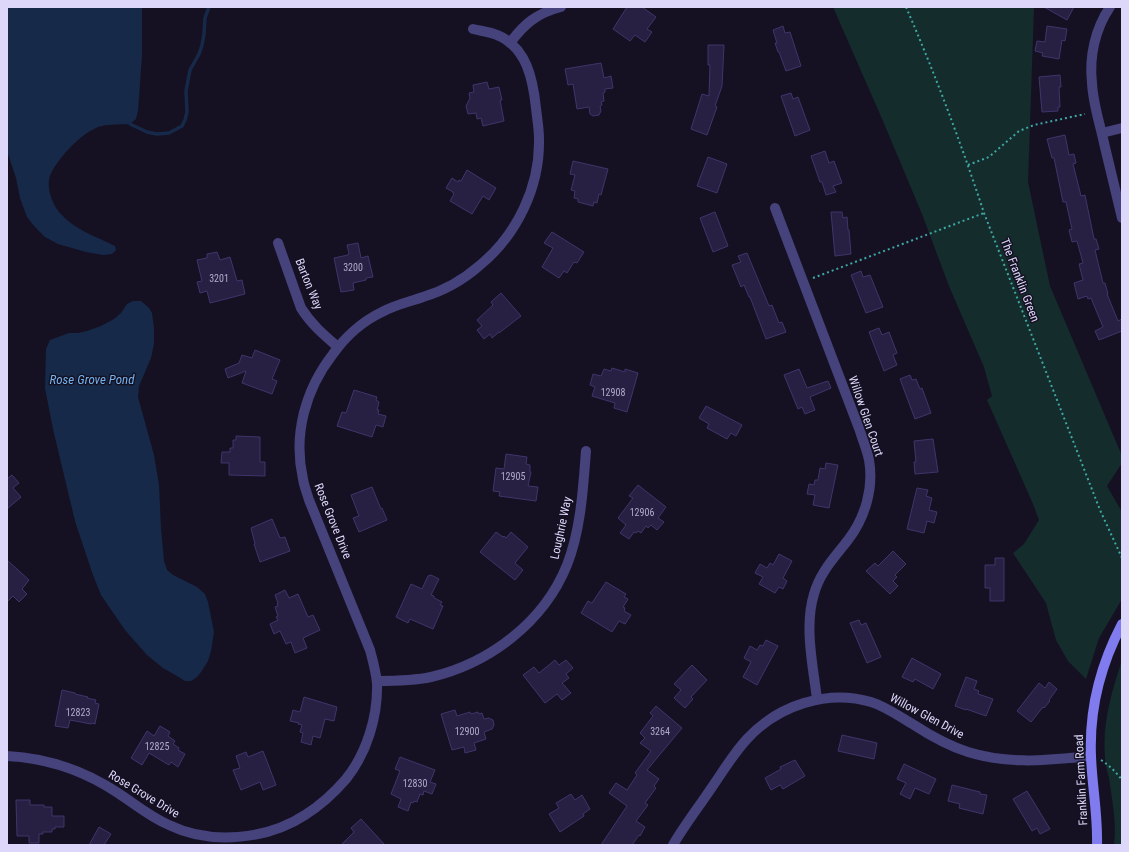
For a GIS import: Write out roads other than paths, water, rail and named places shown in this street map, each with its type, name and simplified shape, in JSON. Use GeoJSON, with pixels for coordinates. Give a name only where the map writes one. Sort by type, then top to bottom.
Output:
{"type":"FeatureCollection","features":[{"type":"Feature","properties":{"kind":"street"},"geometry":{"type":"LineString","coordinates":[[510,43],[518,32],[532,19],[554,8],[561,7]]}},
{"type":"Feature","properties":{"kind":"street"},"geometry":{"type":"LineString","coordinates":[[1110,7],[1100,26],[1094,44],[1092,83],[1096,111],[1122,218]]}},
{"type":"Feature","properties":{"kind":"street","name":"Rose Grove Drive"},"geometry":{"type":"LineString","coordinates":[[7,756],[25,757],[84,774],[108,786],[156,819],[170,826],[198,835],[230,838],[262,833],[278,828],[305,816],[329,797],[348,775],[358,760],[371,728],[377,695],[377,681],[374,662],[365,635],[309,500],[303,480],[299,444],[303,412],[315,382],[323,367],[344,341],[363,324],[380,312],[439,291],[466,276],[489,258],[508,236],[516,224],[529,197],[536,169],[539,139],[534,87],[530,74],[522,55],[510,43],[498,35],[473,29]]}},
{"type":"Feature","properties":{"kind":"street"},"geometry":{"type":"LineString","coordinates":[[1102,133],[1122,128]]}},
{"type":"Feature","properties":{"kind":"street","name":"Willow Glen Court"},"geometry":{"type":"LineString","coordinates":[[775,208],[860,431],[867,453],[871,475],[869,492],[858,524],[830,562],[821,577],[814,593],[811,605],[809,629],[817,699]]}},
{"type":"Feature","properties":{"kind":"street","name":"Barton Way"},"geometry":{"type":"LineString","coordinates":[[278,243],[304,312],[313,324],[338,347]]}},
{"type":"Feature","properties":{"kind":"street","name":"Loughrie Way"},"geometry":{"type":"LineString","coordinates":[[377,681],[417,679],[441,674],[459,668],[492,653],[519,632],[532,619],[554,590],[567,565],[579,520],[586,451]]}},
{"type":"Feature","properties":{"kind":"street","name":"Franklin Farm Road"},"geometry":{"type":"LineString","coordinates":[[1097,845],[1097,826],[1091,756],[1092,714],[1098,683],[1114,640],[1122,624]]}},
{"type":"Feature","properties":{"kind":"street","name":"Willow Glen Drive"},"geometry":{"type":"LineString","coordinates":[[673,845],[736,752],[748,738],[763,724],[781,713],[798,705],[817,699],[837,698],[872,702],[888,709],[924,732],[953,747],[993,758],[1017,761],[1091,756]]}},
{"type":"Feature","properties":{"kind":"water"},"geometry":{"type":"Polygon","coordinates":[[[7,7],[142,7],[142,56],[138,111],[136,119],[130,124],[103,126],[88,132],[75,143],[57,163],[49,180],[50,195],[54,205],[60,213],[72,224],[115,246],[116,250],[112,254],[103,255],[86,252],[58,244],[45,237],[27,217],[7,151],[7,7]]]}},
{"type":"Feature","properties":{"kind":"water","name":"Rose Grove Pond"},"geometry":{"type":"Polygon","coordinates":[[[133,301],[141,301],[149,308],[152,313],[154,328],[154,344],[151,358],[139,386],[138,397],[154,455],[159,485],[164,561],[167,570],[173,575],[197,587],[205,594],[214,632],[208,661],[197,677],[191,681],[185,681],[163,668],[147,655],[125,630],[101,595],[75,521],[53,429],[45,388],[46,349],[50,340],[69,333],[78,333],[101,326],[114,319],[121,313],[127,304],[133,301]]]}},
{"type":"Feature","properties":{"kind":"waterway"},"geometry":{"type":"LineString","coordinates":[[130,124],[147,132],[157,134],[169,133],[182,126],[187,112],[186,91],[190,70],[202,45],[205,18],[209,7]]}}]}
